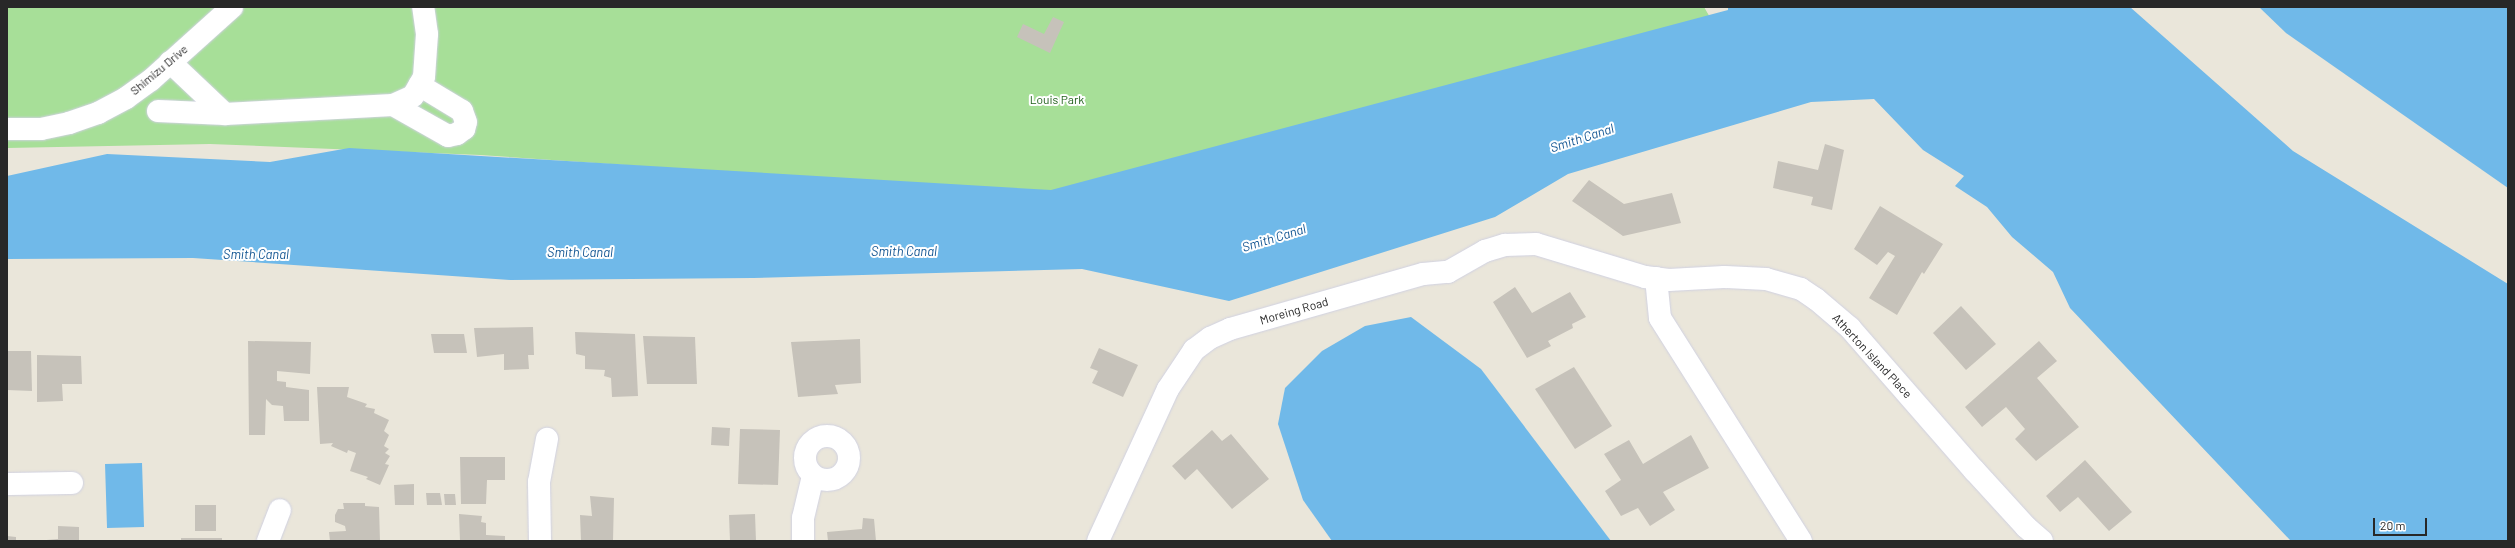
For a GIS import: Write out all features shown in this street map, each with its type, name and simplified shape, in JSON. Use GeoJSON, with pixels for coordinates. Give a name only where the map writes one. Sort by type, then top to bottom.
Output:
{"type":"FeatureCollection","features":[{"type":"Feature","properties":{"kind":"street","name":"Shimizu Drive"},"geometry":{"type":"LineString","coordinates":[[7,129],[41,129],[69,123],[98,113],[126,98],[151,80],[232,7]]}},
{"type":"Feature","properties":{"kind":"street"},"geometry":{"type":"LineString","coordinates":[[158,111],[225,114],[394,105],[413,96],[424,77],[427,34],[423,7]]}},
{"type":"Feature","properties":{"kind":"street"},"geometry":{"type":"LineString","coordinates":[[170,62],[225,114]]}},
{"type":"Feature","properties":{"kind":"street"},"geometry":{"type":"LineString","coordinates":[[394,105],[448,136],[457,134],[464,129],[466,122],[462,112],[419,85]]}},
{"type":"Feature","properties":{"kind":"street","name":"Moreing Road"},"geometry":{"type":"LineString","coordinates":[[1098,541],[1168,389],[1194,350],[1210,338],[1230,329],[1423,274],[1448,272],[1485,251],[1505,245],[1536,244],[1603,264]]}},
{"type":"Feature","properties":{"kind":"street","name":"Atherton Island Place"},"geometry":{"type":"LineString","coordinates":[[1603,264],[1656,278],[1689,280],[1724,277],[1766,280],[1788,284],[1816,299],[1850,328],[1974,470],[2026,527],[2042,541]]}},
{"type":"Feature","properties":{"kind":"street"},"geometry":{"type":"LineString","coordinates":[[1656,278],[1660,318],[1801,541]]}},
{"type":"Feature","properties":{"kind":"street"},"geometry":{"type":"LineString","coordinates":[[540,541],[540,482],[547,439]]}},
{"type":"Feature","properties":{"kind":"street"},"geometry":{"type":"LineString","coordinates":[[803,541],[803,518],[814,476]]}},
{"type":"Feature","properties":{"kind":"street"},"geometry":{"type":"LineString","coordinates":[[7,484],[72,483]]}},
{"type":"Feature","properties":{"kind":"street"},"geometry":{"type":"LineString","coordinates":[[268,541],[280,510]]}},
{"type":"Feature","properties":{"kind":"green space","name":"Louis Park"},"geometry":{"type":"Polygon","coordinates":[[[7,7],[1704,7],[1718,31],[1065,195],[480,155],[210,144],[7,148],[7,7]]]}},
{"type":"Feature","properties":{"kind":"water","name":"Smith Canal"},"geometry":{"type":"Polygon","coordinates":[[[1728,7],[2130,7],[2293,151],[2508,284],[2508,541],[2290,540],[2070,308],[2053,272],[2012,237],[1987,207],[1955,186],[1964,176],[1923,150],[1874,99],[1811,102],[1568,174],[1495,217],[1229,301],[1082,269],[753,278],[510,280],[193,258],[7,259],[7,176],[107,154],[270,162],[349,148],[1051,190],[1728,10],[1728,7]]]}},
{"type":"Feature","properties":{"kind":"water"},"geometry":{"type":"Polygon","coordinates":[[[2259,7],[2508,7],[2508,188],[2286,33],[2259,7]]]}},
{"type":"Feature","properties":{"kind":"water"},"geometry":{"type":"Polygon","coordinates":[[[1411,317],[1481,369],[1611,541],[1332,541],[1303,500],[1278,424],[1285,388],[1322,351],[1365,326],[1411,317]]]}},
{"type":"Feature","properties":{"kind":"water"},"geometry":{"type":"Polygon","coordinates":[[[142,463],[144,527],[107,528],[105,464],[142,463]]]}},
{"type":"Feature","properties":{"kind":"building"},"geometry":{"type":"Polygon","coordinates":[[[1053,17],[1064,22],[1050,53],[1017,37],[1023,24],[1044,34],[1053,17]]]}},
{"type":"Feature","properties":{"kind":"building"},"geometry":{"type":"Polygon","coordinates":[[[1825,144],[1844,150],[1832,210],[1811,205],[1813,197],[1773,188],[1778,161],[1818,170],[1825,144]]]}},
{"type":"Feature","properties":{"kind":"building"},"geometry":{"type":"Polygon","coordinates":[[[1589,180],[1624,204],[1672,193],[1681,223],[1623,236],[1572,201],[1589,180]]]}},
{"type":"Feature","properties":{"kind":"building"},"geometry":{"type":"Polygon","coordinates":[[[1880,206],[1943,244],[1924,274],[1922,272],[1897,315],[1869,298],[1895,256],[1888,252],[1877,265],[1854,249],[1880,206]]]}},
{"type":"Feature","properties":{"kind":"building"},"geometry":{"type":"Polygon","coordinates":[[[1515,287],[1532,313],[1570,292],[1586,317],[1572,324],[1573,328],[1548,341],[1551,346],[1527,358],[1493,302],[1515,287]]]}},
{"type":"Feature","properties":{"kind":"building"},"geometry":{"type":"Polygon","coordinates":[[[1961,306],[1996,344],[1966,370],[1933,333],[1961,306]]]}},
{"type":"Feature","properties":{"kind":"building"},"geometry":{"type":"Polygon","coordinates":[[[533,327],[534,355],[528,355],[529,369],[504,370],[504,354],[477,357],[474,328],[533,327]]]}},
{"type":"Feature","properties":{"kind":"building"},"geometry":{"type":"Polygon","coordinates":[[[575,332],[635,334],[638,396],[612,397],[611,378],[604,376],[605,370],[585,369],[585,356],[576,354],[575,332]]]}},
{"type":"Feature","properties":{"kind":"building"},"geometry":{"type":"Polygon","coordinates":[[[431,334],[464,334],[467,353],[434,353],[431,334]]]}},
{"type":"Feature","properties":{"kind":"building"},"geometry":{"type":"Polygon","coordinates":[[[643,336],[695,337],[697,384],[647,384],[643,336]]]}},
{"type":"Feature","properties":{"kind":"building"},"geometry":{"type":"Polygon","coordinates":[[[860,339],[861,383],[835,385],[838,394],[798,397],[791,342],[860,339]]]}},
{"type":"Feature","properties":{"kind":"building"},"geometry":{"type":"Polygon","coordinates":[[[248,341],[311,342],[310,374],[277,371],[277,381],[286,382],[286,387],[309,390],[309,421],[284,421],[283,406],[272,405],[266,399],[265,435],[249,435],[248,341]]]}},
{"type":"Feature","properties":{"kind":"building"},"geometry":{"type":"Polygon","coordinates":[[[2039,341],[2057,361],[2037,378],[2079,427],[2036,461],[2015,439],[2025,429],[2006,407],[1982,427],[1965,407],[2039,341]]]}},
{"type":"Feature","properties":{"kind":"building"},"geometry":{"type":"Polygon","coordinates":[[[1099,348],[1138,365],[1123,397],[1092,383],[1098,371],[1090,368],[1099,348]]]}},
{"type":"Feature","properties":{"kind":"building"},"geometry":{"type":"Polygon","coordinates":[[[7,351],[31,351],[32,391],[7,390],[7,351]]]}},
{"type":"Feature","properties":{"kind":"building"},"geometry":{"type":"Polygon","coordinates":[[[37,355],[81,356],[82,384],[62,384],[63,401],[37,402],[37,355]]]}},
{"type":"Feature","properties":{"kind":"building"},"geometry":{"type":"Polygon","coordinates":[[[1574,367],[1612,426],[1575,449],[1535,389],[1574,367]]]}},
{"type":"Feature","properties":{"kind":"building"},"geometry":{"type":"Polygon","coordinates":[[[317,387],[349,387],[347,397],[367,404],[365,407],[375,409],[374,413],[389,420],[384,431],[389,435],[384,446],[389,449],[385,453],[390,456],[385,464],[389,465],[380,485],[366,479],[368,477],[350,471],[356,453],[348,450],[347,453],[331,446],[333,443],[320,444],[317,387]]]}},
{"type":"Feature","properties":{"kind":"building"},"geometry":{"type":"Polygon","coordinates":[[[712,427],[730,428],[729,446],[711,445],[712,427]]]}},
{"type":"Feature","properties":{"kind":"building"},"geometry":{"type":"Polygon","coordinates":[[[740,429],[780,430],[778,485],[738,484],[740,429]]]}},
{"type":"Feature","properties":{"kind":"building"},"geometry":{"type":"Polygon","coordinates":[[[1212,430],[1222,441],[1231,434],[1269,479],[1232,509],[1197,469],[1185,480],[1172,466],[1212,430]]]}},
{"type":"Feature","properties":{"kind":"building"},"geometry":{"type":"Polygon","coordinates":[[[1691,435],[1709,468],[1663,492],[1675,510],[1650,526],[1638,508],[1621,516],[1605,491],[1621,480],[1604,454],[1629,440],[1643,464],[1691,435]]]}},
{"type":"Feature","properties":{"kind":"building"},"geometry":{"type":"Polygon","coordinates":[[[460,457],[505,457],[505,480],[487,480],[486,504],[461,504],[460,457]]]}},
{"type":"Feature","properties":{"kind":"building"},"geometry":{"type":"Polygon","coordinates":[[[2085,460],[2132,512],[2109,531],[2078,497],[2060,512],[2046,496],[2085,460]]]}},
{"type":"Feature","properties":{"kind":"building"},"geometry":{"type":"Polygon","coordinates":[[[414,484],[414,505],[395,505],[394,485],[414,484]]]}},
{"type":"Feature","properties":{"kind":"building"},"geometry":{"type":"Polygon","coordinates":[[[426,493],[440,493],[442,505],[427,505],[426,493]]]}},
{"type":"Feature","properties":{"kind":"building"},"geometry":{"type":"Polygon","coordinates":[[[444,494],[455,494],[456,505],[445,505],[444,494]]]}},
{"type":"Feature","properties":{"kind":"building"},"geometry":{"type":"Polygon","coordinates":[[[590,496],[614,498],[613,541],[581,541],[580,515],[592,516],[590,496]]]}},
{"type":"Feature","properties":{"kind":"building"},"geometry":{"type":"Polygon","coordinates":[[[343,503],[365,503],[365,506],[379,507],[380,541],[330,541],[329,532],[346,531],[345,526],[335,522],[335,515],[338,509],[344,509],[343,503]]]}},
{"type":"Feature","properties":{"kind":"building"},"geometry":{"type":"Polygon","coordinates":[[[195,505],[216,505],[216,531],[195,531],[195,505]]]}},
{"type":"Feature","properties":{"kind":"building"},"geometry":{"type":"Polygon","coordinates":[[[459,514],[482,516],[481,522],[486,523],[486,535],[505,536],[505,541],[460,541],[459,514]]]}},
{"type":"Feature","properties":{"kind":"building"},"geometry":{"type":"Polygon","coordinates":[[[755,514],[756,541],[730,541],[729,515],[755,514]]]}},
{"type":"Feature","properties":{"kind":"building"},"geometry":{"type":"Polygon","coordinates":[[[863,518],[874,519],[876,541],[828,541],[827,532],[862,529],[863,518]]]}},
{"type":"Feature","properties":{"kind":"building"},"geometry":{"type":"Polygon","coordinates":[[[58,526],[79,527],[79,541],[35,541],[58,539],[58,526]]]}},
{"type":"Feature","properties":{"kind":"building"},"geometry":{"type":"Polygon","coordinates":[[[7,536],[16,537],[16,541],[7,541],[7,536]]]}},
{"type":"Feature","properties":{"kind":"building"},"geometry":{"type":"Polygon","coordinates":[[[181,538],[222,538],[222,541],[181,541],[181,538]]]}}]}
